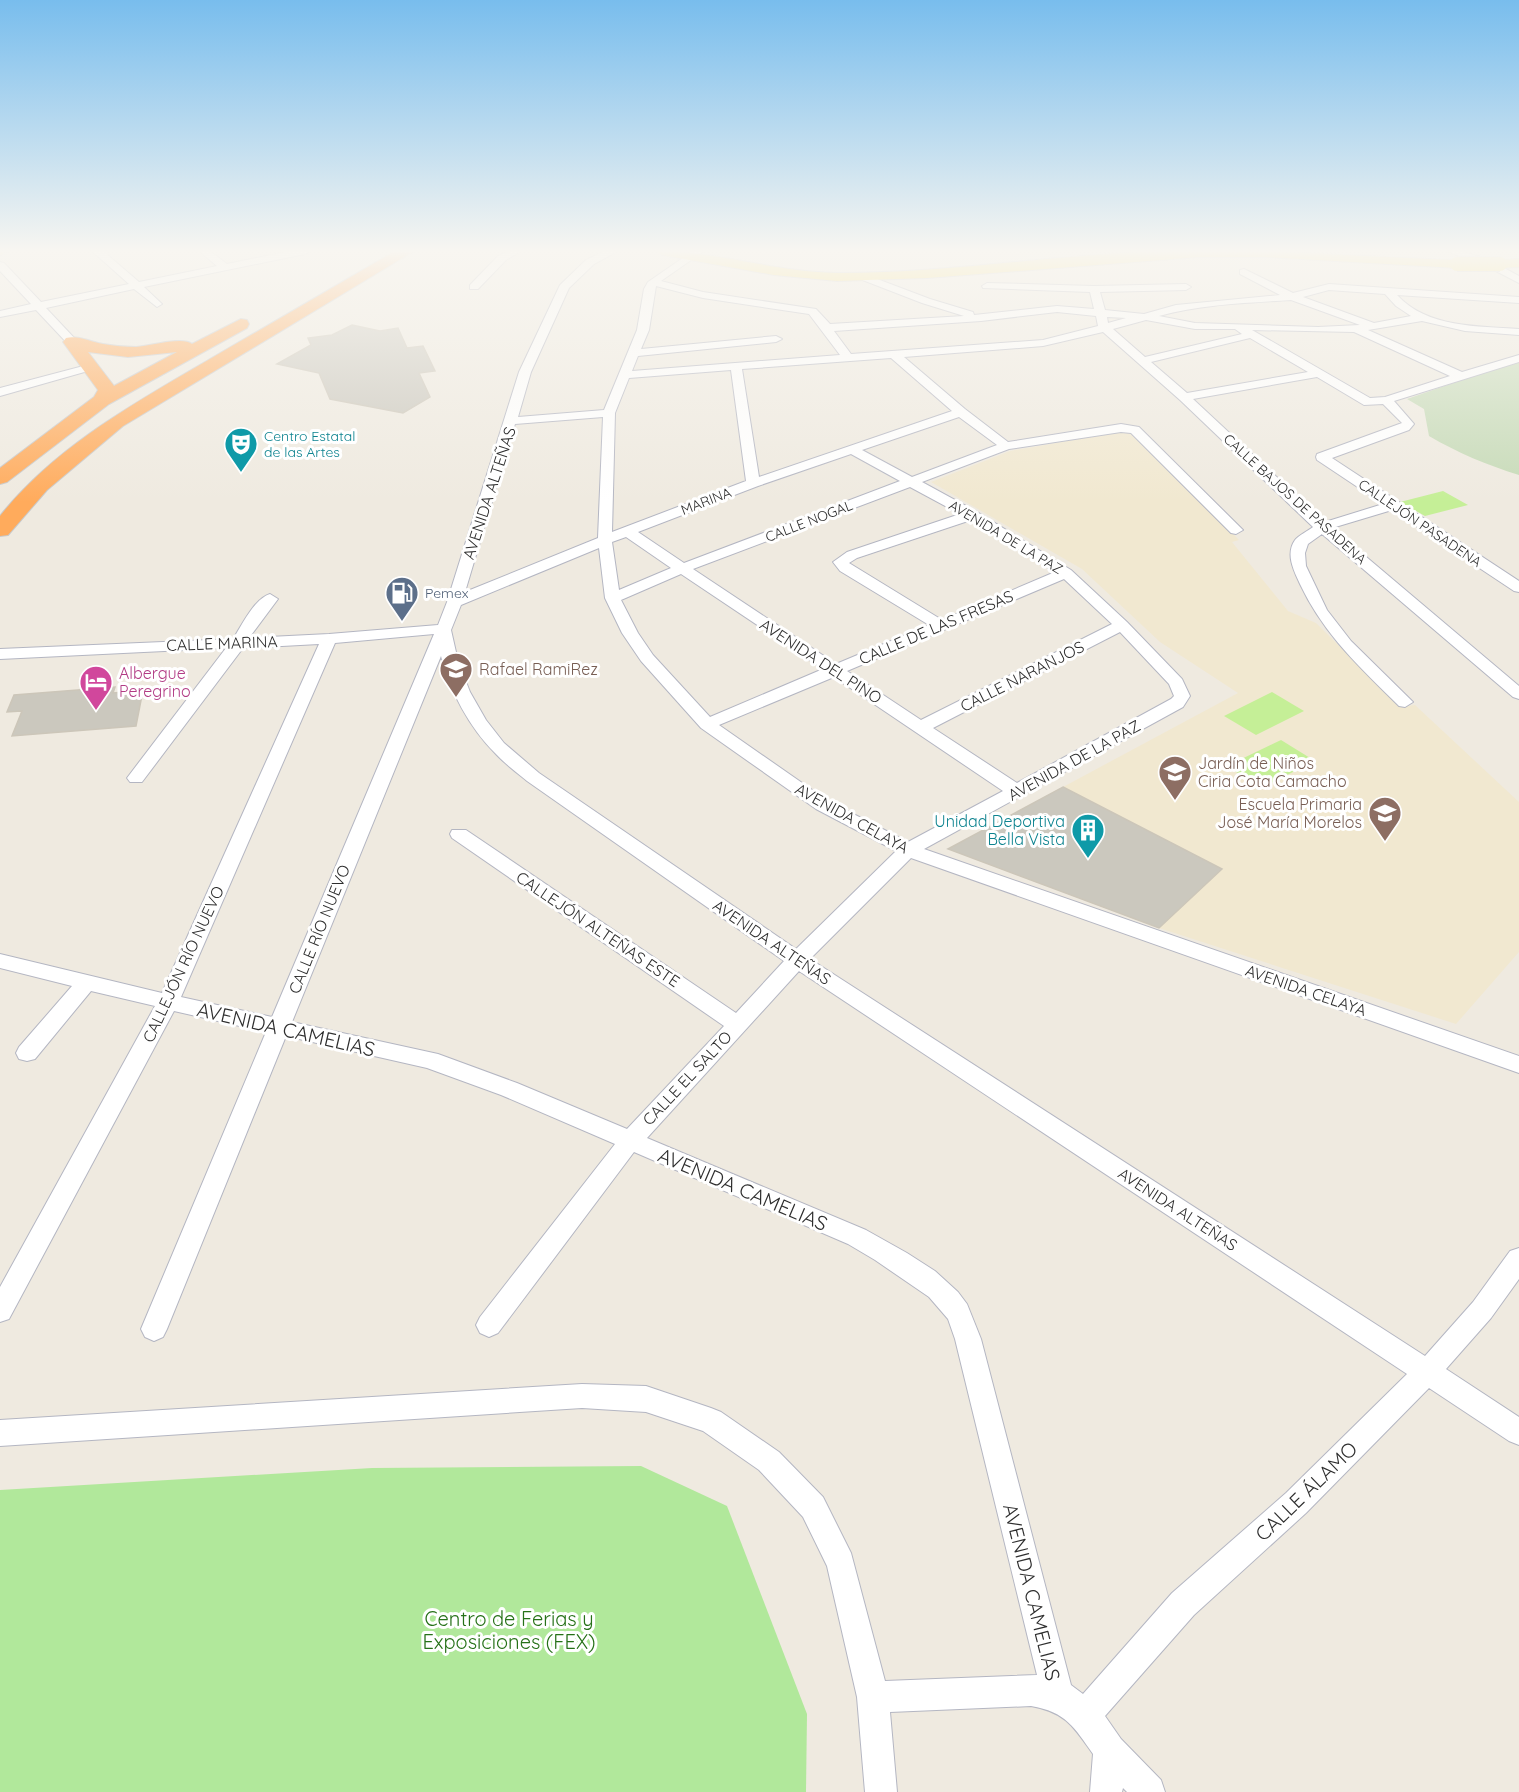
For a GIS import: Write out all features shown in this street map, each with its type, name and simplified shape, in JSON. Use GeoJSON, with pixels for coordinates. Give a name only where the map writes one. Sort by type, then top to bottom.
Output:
{"type":"FeatureCollection","features":[{"type":"Feature","properties":{"kind":"highway"},"geometry":{"type":"LineString","coordinates":[[0,478],[102,400],[220,335]]}},
{"type":"Feature","properties":{"kind":"highway"},"geometry":{"type":"LineString","coordinates":[[0,530],[12,514],[77,452],[116,422],[262,335]]}},
{"type":"Feature","properties":{"kind":"highway"},"geometry":{"type":"LineString","coordinates":[[72,342],[105,351],[124,353],[160,350],[216,337]]}},
{"type":"Feature","properties":{"kind":"highway"},"geometry":{"type":"LineString","coordinates":[[72,342],[107,390],[102,400]]}},
{"type":"Feature","properties":{"kind":"street"},"geometry":{"type":"LineString","coordinates":[[66,335],[72,342]]}},
{"type":"Feature","properties":{"kind":"street","name":"AVENIDA ALTEÑAS"},"geometry":{"type":"LineString","coordinates":[[542,335],[525,372],[512,421],[455,602],[443,629],[447,656],[469,705],[498,746],[533,777],[797,960],[1519,1432]]}},
{"type":"Feature","properties":{"kind":"street","name":"AVENIDA CELAYA"},"geometry":{"type":"LineString","coordinates":[[641,335],[609,413],[605,540],[613,598],[630,633],[647,658],[707,724],[822,805],[908,850],[1519,1065]]}},
{"type":"Feature","properties":{"kind":"street"},"geometry":{"type":"LineString","coordinates":[[830,335],[848,358]]}},
{"type":"Feature","properties":{"kind":"street"},"geometry":{"type":"LineString","coordinates":[[624,375],[1043,343],[1079,335]]}},
{"type":"Feature","properties":{"kind":"street","name":"CALLE BAJOS DE PASADENA"},"geometry":{"type":"LineString","coordinates":[[1113,335],[1184,397],[1322,527],[1519,694]]}},
{"type":"Feature","properties":{"kind":"street"},"geometry":{"type":"LineString","coordinates":[[1143,361],[1251,335],[1363,405],[1386,400],[1519,358]]}},
{"type":"Feature","properties":{"kind":"street"},"geometry":{"type":"LineString","coordinates":[[1370,335],[1460,376]]}},
{"type":"Feature","properties":{"kind":"street"},"geometry":{"type":"LineString","coordinates":[[634,353],[776,339]]}},
{"type":"Feature","properties":{"kind":"street"},"geometry":{"type":"LineString","coordinates":[[892,353],[961,412],[1006,446]]}},
{"type":"Feature","properties":{"kind":"street"},"geometry":{"type":"LineString","coordinates":[[0,392],[91,367]]}},
{"type":"Feature","properties":{"kind":"street"},"geometry":{"type":"LineString","coordinates":[[736,368],[753,483]]}},
{"type":"Feature","properties":{"kind":"street"},"geometry":{"type":"LineString","coordinates":[[1184,397],[1315,374]]}},
{"type":"Feature","properties":{"kind":"street","name":"CALLEJÓN PASADENA"},"geometry":{"type":"LineString","coordinates":[[1386,400],[1406,420],[1408,424],[1405,427],[1322,457],[1519,588]]}},
{"type":"Feature","properties":{"kind":"street","name":"MARINA"},"geometry":{"type":"LineString","coordinates":[[455,602],[626,531],[753,483],[961,412]]}},
{"type":"Feature","properties":{"kind":"street"},"geometry":{"type":"LineString","coordinates":[[512,421],[609,413]]}},
{"type":"Feature","properties":{"kind":"street","name":"CALLE NOGAL"},"geometry":{"type":"LineString","coordinates":[[613,598],[681,569],[1006,446],[1121,428],[1135,430],[1236,530]]}},
{"type":"Feature","properties":{"kind":"street","name":"AVENIDA DE LA PAZ"},"geometry":{"type":"LineString","coordinates":[[851,449],[972,515],[1066,573],[1122,625],[1182,691],[1177,704],[908,850]]}},
{"type":"Feature","properties":{"kind":"street"},"geometry":{"type":"LineString","coordinates":[[1394,505],[1322,527],[1301,542],[1298,553],[1299,566],[1320,611],[1345,644],[1405,702]]}},
{"type":"Feature","properties":{"kind":"street"},"geometry":{"type":"LineString","coordinates":[[940,625],[845,568],[840,562],[852,555],[972,515]]}},
{"type":"Feature","properties":{"kind":"street","name":"AVENIDA DEL PINO"},"geometry":{"type":"LineString","coordinates":[[626,531],[1016,792]]}},
{"type":"Feature","properties":{"kind":"street","name":"CALLE DE LAS FRESAS"},"geometry":{"type":"LineString","coordinates":[[707,724],[1066,573]]}},
{"type":"Feature","properties":{"kind":"street"},"geometry":{"type":"LineString","coordinates":[[136,778],[270,599]]}},
{"type":"Feature","properties":{"kind":"street","name":"CALLE NARANJOS"},"geometry":{"type":"LineString","coordinates":[[921,728],[1122,625]]}},
{"type":"Feature","properties":{"kind":"street","name":"CALLE MARINA"},"geometry":{"type":"LineString","coordinates":[[0,654],[329,639],[443,629]]}},
{"type":"Feature","properties":{"kind":"street","name":"CALLE RÍO NUEVO"},"geometry":{"type":"LineString","coordinates":[[154,1329],[443,629]]}},
{"type":"Feature","properties":{"kind":"street","name":"CALLEJÓN RÍO NUEVO"},"geometry":{"type":"LineString","coordinates":[[0,1311],[168,1002],[329,639]]}},
{"type":"Feature","properties":{"kind":"street","name":"CALLEJÓN ALTEÑAS ESTE"},"geometry":{"type":"LineString","coordinates":[[459,834],[737,1024]]}},
{"type":"Feature","properties":{"kind":"street","name":"CALLE EL SALTO"},"geometry":{"type":"LineString","coordinates":[[489,1324],[630,1141],[797,960],[908,850]]}},
{"type":"Feature","properties":{"kind":"street","name":"AVENIDA CAMELIAS"},"geometry":{"type":"LineString","coordinates":[[0,961],[168,1002],[430,1060],[509,1089],[857,1237],[907,1266],[937,1289],[958,1312],[968,1339],[1058,1695],[1085,1715],[1110,1750],[1149,1792]]}},
{"type":"Feature","properties":{"kind":"street"},"geometry":{"type":"LineString","coordinates":[[27,1053],[87,982]]}},
{"type":"Feature","properties":{"kind":"street","name":"CALLE ÁLAMO"},"geometry":{"type":"LineString","coordinates":[[1085,1715],[1183,1604],[1296,1503],[1427,1372],[1482,1310],[1519,1259]]}},
{"type":"Feature","properties":{"kind":"street"},"geometry":{"type":"LineString","coordinates":[[0,1433],[582,1396],[646,1399],[711,1421],[769,1461],[813,1507],[841,1563],[873,1696],[881,1792]]}},
{"type":"Feature","properties":{"kind":"street"},"geometry":{"type":"LineString","coordinates":[[873,1696],[1031,1690],[1058,1695]]}},
{"type":"Feature","properties":{"kind":"street"},"geometry":{"type":"LineString","coordinates":[[1106,1792],[1110,1750]]}},
{"type":"Feature","properties":{"kind":"shaded area"},"geometry":{"type":"Polygon","coordinates":[[[1130,430],[1239,540],[1232,542],[1288,611],[1316,623],[1401,707],[1415,705],[1519,802],[1519,952],[1456,1024],[1159,928],[1221,869],[1063,787],[1238,693],[1160,642],[1082,569],[931,482],[1010,451],[1130,430]]]}},
{"type":"Feature","properties":{"kind":"green space"},"geometry":{"type":"Polygon","coordinates":[[[1519,360],[1519,475],[1473,458],[1429,436],[1424,409],[1407,399],[1519,360]]]}},
{"type":"Feature","properties":{"kind":"green space"},"geometry":{"type":"Polygon","coordinates":[[[1443,491],[1468,505],[1425,516],[1400,502],[1443,491]]]}},
{"type":"Feature","properties":{"kind":"green space"},"geometry":{"type":"Polygon","coordinates":[[[1272,692],[1304,711],[1256,735],[1224,716],[1272,692]]]}},
{"type":"Feature","properties":{"kind":"green space"},"geometry":{"type":"Polygon","coordinates":[[[1281,740],[1315,761],[1261,788],[1227,766],[1281,740]]]}},
{"type":"Feature","properties":{"kind":"green space","name":"Centro de Ferias y Exposiciones (FEX)"},"geometry":{"type":"Polygon","coordinates":[[[641,1466],[727,1506],[807,1714],[806,1792],[0,1792],[0,1490],[372,1468],[641,1466]]]}},
{"type":"Feature","properties":{"kind":"building"},"geometry":{"type":"Polygon","coordinates":[[[332,335],[401,335],[407,348],[423,346],[435,371],[419,373],[430,397],[403,413],[330,399],[319,373],[277,364],[311,345],[308,338],[332,335]]]}},
{"type":"Feature","properties":{"kind":"building","name":"Albergue Peregrino"},"geometry":{"type":"Polygon","coordinates":[[[115,687],[113,693],[143,690],[136,726],[12,736],[22,711],[7,712],[14,695],[115,687]]]}},
{"type":"Feature","properties":{"kind":"building","name":"Unidad Deportiva Bella Vista"},"geometry":{"type":"Polygon","coordinates":[[[1063,787],[1222,869],[1159,928],[948,849],[1063,787]]]}},
{"type":"Feature","properties":{"kind":"place","name":"Centro Estatal de las Artes"},"geometry":{"type":"Point","coordinates":[241,473]}},
{"type":"Feature","properties":{"kind":"place","name":"Pemex"},"geometry":{"type":"Point","coordinates":[402,622]}},
{"type":"Feature","properties":{"kind":"place","name":"Rafael RamiRez"},"geometry":{"type":"Point","coordinates":[456,698]}},
{"type":"Feature","properties":{"kind":"place","name":"Albergue Peregrino"},"geometry":{"type":"Point","coordinates":[96,711]}},
{"type":"Feature","properties":{"kind":"place","name":"Jardín de Niños Ciria Cota Camacho"},"geometry":{"type":"Point","coordinates":[1175,801]}},
{"type":"Feature","properties":{"kind":"place","name":"Escuela Primaria José María Morelos"},"geometry":{"type":"Point","coordinates":[1385,842]}},
{"type":"Feature","properties":{"kind":"place","name":"Unidad Deportiva Bella Vista"},"geometry":{"type":"Point","coordinates":[1088,859]}}]}
